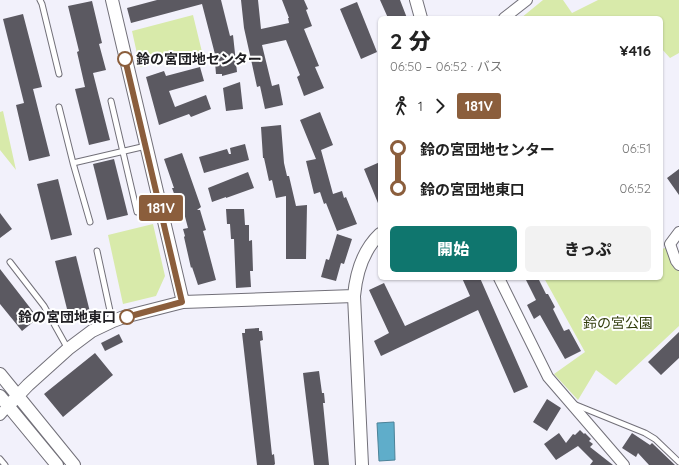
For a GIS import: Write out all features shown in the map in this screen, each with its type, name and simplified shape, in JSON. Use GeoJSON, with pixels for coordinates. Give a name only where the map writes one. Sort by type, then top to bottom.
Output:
{"type":"FeatureCollection","features":[{"type":"Feature","properties":{"kind":"street"},"geometry":{"type":"LineString","coordinates":[[112,0],[182,302]]}},
{"type":"Feature","properties":{"kind":"street"},"geometry":{"type":"LineString","coordinates":[[416,0],[420,16]]}},
{"type":"Feature","properties":{"kind":"street"},"geometry":{"type":"LineString","coordinates":[[507,16],[527,0]]}},
{"type":"Feature","properties":{"kind":"street"},"geometry":{"type":"LineString","coordinates":[[679,232],[670,244],[679,265]]}},
{"type":"Feature","properties":{"kind":"street"},"geometry":{"type":"LineString","coordinates":[[362,465],[354,296],[355,285],[361,262],[368,249],[378,236]]}},
{"type":"Feature","properties":{"kind":"street"},"geometry":{"type":"LineString","coordinates":[[500,280],[548,377],[624,465]]}},
{"type":"Feature","properties":{"kind":"street"},"geometry":{"type":"LineString","coordinates":[[4,410],[68,349],[92,331],[113,321],[182,302],[354,296]]}},
{"type":"Feature","properties":{"kind":"street"},"geometry":{"type":"LineString","coordinates":[[0,374],[74,465]]}},
{"type":"Feature","properties":{"kind":"street"},"geometry":{"type":"LineString","coordinates":[[0,396],[4,410],[57,465]]}},
{"type":"Feature","properties":{"kind":"lane"},"geometry":{"type":"LineString","coordinates":[[40,0],[59,74]]}},
{"type":"Feature","properties":{"kind":"lane"},"geometry":{"type":"LineString","coordinates":[[112,100],[137,212]]}},
{"type":"Feature","properties":{"kind":"lane"},"geometry":{"type":"LineString","coordinates":[[59,107],[90,222]]}},
{"type":"Feature","properties":{"kind":"lane"},"geometry":{"type":"LineString","coordinates":[[73,163],[146,146]]}},
{"type":"Feature","properties":{"kind":"lane"},"geometry":{"type":"LineString","coordinates":[[96,251],[113,321]]}},
{"type":"Feature","properties":{"kind":"lane"},"geometry":{"type":"LineString","coordinates":[[10,262],[44,306],[68,349]]}},
{"type":"Feature","properties":{"kind":"lane"},"geometry":{"type":"LineString","coordinates":[[571,404],[645,433],[655,439],[679,462]]}},
{"type":"Feature","properties":{"kind":"lane"},"geometry":{"type":"LineString","coordinates":[[0,459],[5,465]]}},
{"type":"Feature","properties":{"kind":"green space"},"geometry":{"type":"Polygon","coordinates":[[[543,0],[563,0],[572,13],[598,0],[679,0],[679,53],[670,58],[663,50],[663,16],[523,16],[543,0]]]}},
{"type":"Feature","properties":{"kind":"green space"},"geometry":{"type":"Polygon","coordinates":[[[193,15],[202,52],[140,67],[132,31],[193,15]]]}},
{"type":"Feature","properties":{"kind":"green space"},"geometry":{"type":"Polygon","coordinates":[[[3,111],[16,170],[0,150],[0,112],[3,111]]]}},
{"type":"Feature","properties":{"kind":"green space"},"geometry":{"type":"Polygon","coordinates":[[[153,224],[165,276],[156,296],[123,304],[108,235],[153,224]]]}},
{"type":"Feature","properties":{"kind":"green space","name":"鈴の宮公園"},"geometry":{"type":"Polygon","coordinates":[[[668,247],[679,268],[679,326],[616,385],[596,370],[578,400],[554,374],[585,352],[545,280],[663,280],[663,249],[668,247]]]}},
{"type":"Feature","properties":{"kind":"water"},"geometry":{"type":"Polygon","coordinates":[[[394,422],[395,460],[379,461],[377,423],[394,422]]]}},
{"type":"Feature","properties":{"kind":"building"},"geometry":{"type":"Polygon","coordinates":[[[157,0],[221,0],[230,36],[233,35],[237,72],[222,76],[222,74],[216,74],[215,62],[217,62],[202,4],[131,23],[127,8],[157,0]]]}},
{"type":"Feature","properties":{"kind":"building"},"geometry":{"type":"Polygon","coordinates":[[[241,0],[258,0],[261,29],[289,23],[289,18],[282,0],[304,0],[312,26],[304,29],[319,66],[315,67],[324,88],[304,96],[297,77],[300,75],[286,40],[262,45],[272,86],[279,84],[283,105],[265,109],[260,86],[257,87],[244,28],[241,0]]]}},
{"type":"Feature","properties":{"kind":"building"},"geometry":{"type":"Polygon","coordinates":[[[380,0],[400,0],[406,16],[387,16],[380,0]]]}},
{"type":"Feature","properties":{"kind":"building"},"geometry":{"type":"Polygon","coordinates":[[[92,1],[102,43],[99,44],[106,70],[93,73],[110,140],[89,145],[75,89],[85,87],[77,52],[79,51],[68,6],[92,1]]]}},
{"type":"Feature","properties":{"kind":"building"},"geometry":{"type":"Polygon","coordinates":[[[357,2],[377,52],[361,59],[340,9],[357,2]]]}},
{"type":"Feature","properties":{"kind":"building"},"geometry":{"type":"Polygon","coordinates":[[[23,14],[42,87],[33,89],[50,156],[29,161],[16,105],[24,103],[3,19],[23,14]]]}},
{"type":"Feature","properties":{"kind":"building"},"geometry":{"type":"Polygon","coordinates":[[[200,67],[204,81],[169,91],[175,107],[206,95],[211,109],[191,117],[189,114],[159,125],[146,77],[164,71],[166,76],[200,67]]]}},
{"type":"Feature","properties":{"kind":"building"},"geometry":{"type":"Polygon","coordinates":[[[240,82],[243,109],[226,111],[223,88],[240,82]]]}},
{"type":"Feature","properties":{"kind":"building"},"geometry":{"type":"Polygon","coordinates":[[[320,112],[333,145],[321,150],[333,194],[342,191],[357,224],[337,231],[320,192],[314,194],[306,161],[316,159],[300,120],[320,112]]]}},
{"type":"Feature","properties":{"kind":"building"},"geometry":{"type":"Polygon","coordinates":[[[281,125],[284,163],[287,176],[289,176],[296,206],[307,205],[306,259],[286,259],[286,196],[276,198],[272,180],[269,181],[263,158],[261,127],[281,125]]]}},
{"type":"Feature","properties":{"kind":"building"},"geometry":{"type":"Polygon","coordinates":[[[245,144],[249,160],[204,173],[199,157],[227,149],[229,154],[231,154],[230,148],[245,144]]]}},
{"type":"Feature","properties":{"kind":"building"},"geometry":{"type":"Polygon","coordinates":[[[182,153],[201,207],[197,210],[200,210],[206,230],[203,231],[216,280],[198,285],[192,267],[191,268],[184,237],[183,229],[188,228],[183,209],[180,210],[164,159],[182,153]]]}},
{"type":"Feature","properties":{"kind":"building"},"geometry":{"type":"Polygon","coordinates":[[[114,159],[128,215],[107,220],[93,164],[114,159]]]}},
{"type":"Feature","properties":{"kind":"building"},"geometry":{"type":"Polygon","coordinates":[[[378,163],[378,203],[364,169],[378,163]]]}},
{"type":"Feature","properties":{"kind":"building"},"geometry":{"type":"Polygon","coordinates":[[[679,169],[679,195],[667,178],[679,169]]]}},
{"type":"Feature","properties":{"kind":"building"},"geometry":{"type":"Polygon","coordinates":[[[248,172],[254,188],[212,202],[208,188],[248,172]]]}},
{"type":"Feature","properties":{"kind":"building"},"geometry":{"type":"Polygon","coordinates":[[[58,179],[72,235],[51,240],[37,184],[58,179]]]}},
{"type":"Feature","properties":{"kind":"building"},"geometry":{"type":"Polygon","coordinates":[[[226,209],[244,209],[245,225],[249,225],[249,241],[252,240],[253,271],[250,271],[251,287],[236,288],[234,239],[231,239],[230,224],[227,224],[226,209]]]}},
{"type":"Feature","properties":{"kind":"building"},"geometry":{"type":"Polygon","coordinates":[[[0,213],[12,229],[0,238],[0,213]]]}},
{"type":"Feature","properties":{"kind":"building"},"geometry":{"type":"Polygon","coordinates":[[[337,234],[352,239],[344,264],[341,263],[336,281],[321,277],[326,259],[329,260],[337,234]]]}},
{"type":"Feature","properties":{"kind":"building"},"geometry":{"type":"Polygon","coordinates":[[[76,256],[90,312],[69,317],[55,261],[76,256]]]}},
{"type":"Feature","properties":{"kind":"building"},"geometry":{"type":"Polygon","coordinates":[[[0,269],[38,318],[22,331],[0,304],[0,269]]]}},
{"type":"Feature","properties":{"kind":"building"},"geometry":{"type":"Polygon","coordinates":[[[463,280],[481,280],[528,387],[514,393],[478,310],[381,356],[374,341],[389,333],[369,290],[384,283],[405,326],[470,296],[463,280]]]}},
{"type":"Feature","properties":{"kind":"building"},"geometry":{"type":"Polygon","coordinates":[[[526,280],[539,280],[555,307],[553,309],[564,331],[569,329],[581,351],[565,359],[540,315],[534,319],[527,305],[536,300],[526,280]]]}},
{"type":"Feature","properties":{"kind":"building"},"geometry":{"type":"Polygon","coordinates":[[[259,328],[259,331],[262,331],[263,340],[260,341],[272,455],[274,454],[274,465],[257,465],[242,333],[245,333],[245,329],[259,328]]]}},
{"type":"Feature","properties":{"kind":"building"},"geometry":{"type":"Polygon","coordinates":[[[679,332],[679,358],[661,375],[648,362],[679,332]]]}},
{"type":"Feature","properties":{"kind":"building"},"geometry":{"type":"Polygon","coordinates":[[[119,334],[123,342],[105,351],[101,343],[119,334]]]}},
{"type":"Feature","properties":{"kind":"building"},"geometry":{"type":"Polygon","coordinates":[[[95,353],[113,375],[63,417],[44,394],[95,353]]]}},
{"type":"Feature","properties":{"kind":"building"},"geometry":{"type":"Polygon","coordinates":[[[319,371],[322,393],[324,393],[325,403],[323,403],[329,465],[314,465],[303,373],[319,371]]]}},
{"type":"Feature","properties":{"kind":"building"},"geometry":{"type":"Polygon","coordinates":[[[547,399],[561,408],[547,431],[533,422],[547,399]]]}},
{"type":"Feature","properties":{"kind":"building"},"geometry":{"type":"Polygon","coordinates":[[[580,430],[591,439],[589,441],[593,444],[590,447],[613,465],[590,465],[593,461],[578,446],[556,460],[544,444],[559,433],[566,443],[573,434],[575,435],[580,430]]]}},
{"type":"Feature","properties":{"kind":"building"},"geometry":{"type":"Polygon","coordinates":[[[632,433],[650,445],[652,443],[675,465],[649,465],[638,453],[636,457],[622,448],[632,433]]]}},
{"type":"Feature","properties":{"kind":"bus line","name":"181V"},"geometry":{"type":"LineString","coordinates":[[125,59],[182,302],[127,317]]}},
{"type":"Feature","properties":{"kind":"place","name":"鈴の宮団地センター"},"geometry":{"type":"Point","coordinates":[125,59]}},
{"type":"Feature","properties":{"kind":"place","name":"鈴の宮団地東口"},"geometry":{"type":"Point","coordinates":[127,317]}}]}
